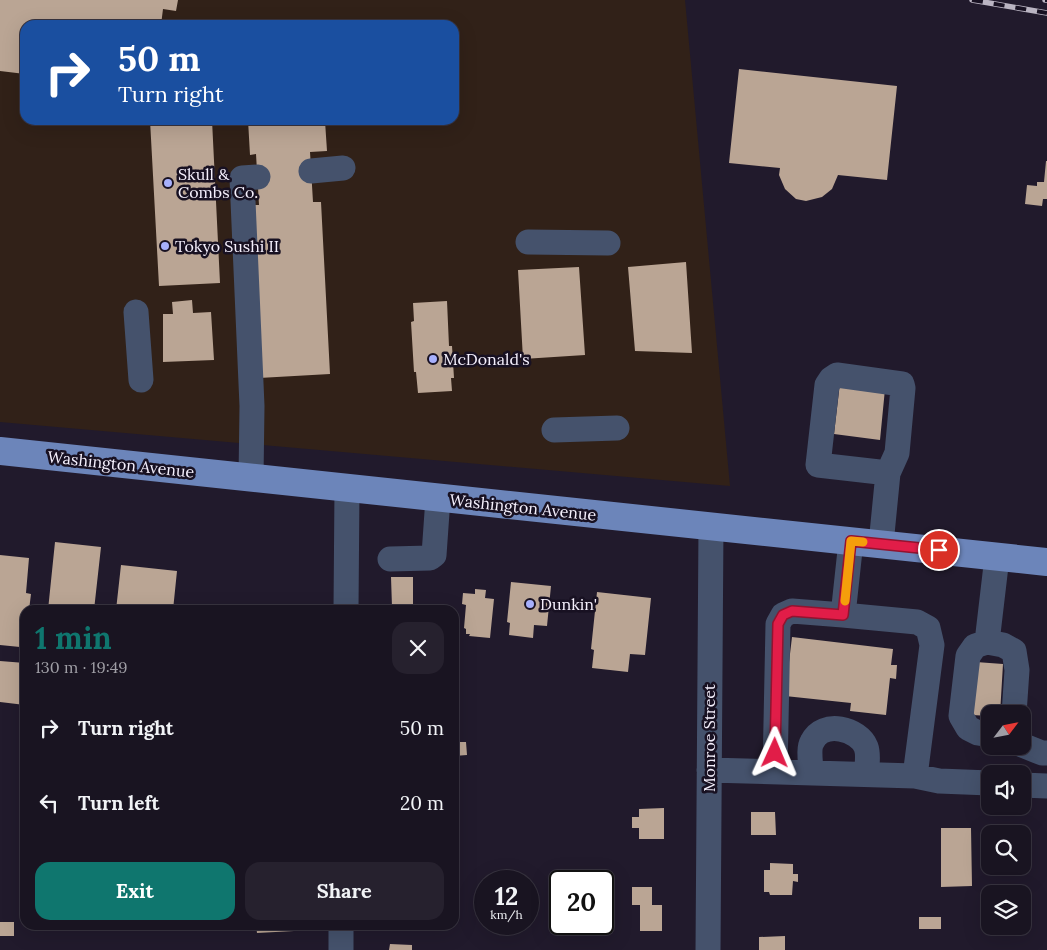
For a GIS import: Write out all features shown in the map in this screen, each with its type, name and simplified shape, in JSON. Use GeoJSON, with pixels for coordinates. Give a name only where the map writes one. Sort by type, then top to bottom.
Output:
{"type":"FeatureCollection","features":[{"type":"Feature","properties":{"kind":"main road","name":"Washington Avenue"},"geometry":{"type":"LineString","coordinates":[[0,451],[1047,562]]}},
{"type":"Feature","properties":{"kind":"street"},"geometry":{"type":"LineString","coordinates":[[311,171],[343,168]]}},
{"type":"Feature","properties":{"kind":"street"},"geometry":{"type":"LineString","coordinates":[[251,478],[252,406],[242,178],[258,177]]}},
{"type":"Feature","properties":{"kind":"street"},"geometry":{"type":"LineString","coordinates":[[528,242],[608,243]]}},
{"type":"Feature","properties":{"kind":"street"},"geometry":{"type":"LineString","coordinates":[[136,312],[141,380]]}},
{"type":"Feature","properties":{"kind":"street"},"geometry":{"type":"LineString","coordinates":[[881,544],[888,473],[897,453],[904,388],[902,384],[837,375],[827,385],[818,465],[888,473]]}},
{"type":"Feature","properties":{"kind":"street"},"geometry":{"type":"LineString","coordinates":[[554,430],[617,428]]}},
{"type":"Feature","properties":{"kind":"street"},"geometry":{"type":"LineString","coordinates":[[346,605],[347,488]]}},
{"type":"Feature","properties":{"kind":"street"},"geometry":{"type":"LineString","coordinates":[[390,559],[430,558],[434,556],[438,498]]}},
{"type":"Feature","properties":{"kind":"street","name":"Monroe Street"},"geometry":{"type":"LineString","coordinates":[[708,950],[710,526]]}},
{"type":"Feature","properties":{"kind":"street"},"geometry":{"type":"LineString","coordinates":[[843,615],[851,541]]}},
{"type":"Feature","properties":{"kind":"street"},"geometry":{"type":"LineString","coordinates":[[987,642],[997,557]]}},
{"type":"Feature","properties":{"kind":"street"},"geometry":{"type":"LineString","coordinates":[[775,772],[778,624],[783,615],[792,611],[917,622],[928,628],[932,645],[915,776]]}},
{"type":"Feature","properties":{"kind":"street"},"geometry":{"type":"LineString","coordinates":[[981,733],[968,728],[961,716],[968,656],[975,646],[987,642],[1003,644],[1014,651],[1017,670],[1015,705]]}},
{"type":"Feature","properties":{"kind":"street"},"geometry":{"type":"LineString","coordinates":[[811,773],[811,743],[819,733],[829,728],[842,728],[866,745],[868,753],[866,774]]}},
{"type":"Feature","properties":{"kind":"street"},"geometry":{"type":"LineString","coordinates":[[1031,749],[1047,753]]}},
{"type":"Feature","properties":{"kind":"street"},"geometry":{"type":"LineString","coordinates":[[709,770],[915,776],[939,780],[981,782]]}},
{"type":"Feature","properties":{"kind":"street"},"geometry":{"type":"LineString","coordinates":[[1031,785],[1047,786]]}},
{"type":"Feature","properties":{"kind":"street"},"geometry":{"type":"LineString","coordinates":[[341,930],[341,950]]}},
{"type":"Feature","properties":{"kind":"shaded area"},"geometry":{"type":"Polygon","coordinates":[[[0,0],[685,0],[730,486],[0,422],[0,0]]]}},
{"type":"Feature","properties":{"kind":"building"},"geometry":{"type":"Polygon","coordinates":[[[0,0],[178,0],[176,11],[163,9],[162,20],[20,20],[20,73],[0,71],[0,0]]]}},
{"type":"Feature","properties":{"kind":"building"},"geometry":{"type":"Polygon","coordinates":[[[739,69],[897,86],[887,180],[838,175],[832,189],[822,197],[806,201],[796,199],[785,189],[779,175],[780,168],[729,163],[739,69]]]}},
{"type":"Feature","properties":{"kind":"building"},"geometry":{"type":"Polygon","coordinates":[[[150,125],[212,125],[220,283],[159,286],[150,125]]]}},
{"type":"Feature","properties":{"kind":"building"},"geometry":{"type":"Polygon","coordinates":[[[248,125],[325,125],[327,151],[310,152],[313,202],[321,202],[330,374],[259,378],[250,205],[259,205],[256,154],[250,155],[248,125]]]}},
{"type":"Feature","properties":{"kind":"building"},"geometry":{"type":"Polygon","coordinates":[[[1046,161],[1047,199],[1043,199],[1042,206],[1025,204],[1027,185],[1037,186],[1037,182],[1044,182],[1046,161]]]}},
{"type":"Feature","properties":{"kind":"building"},"geometry":{"type":"Polygon","coordinates":[[[686,262],[692,353],[635,351],[628,267],[686,262]]]}},
{"type":"Feature","properties":{"kind":"building"},"geometry":{"type":"Polygon","coordinates":[[[579,267],[585,355],[523,359],[518,270],[579,267]]]}},
{"type":"Feature","properties":{"kind":"building"},"geometry":{"type":"Polygon","coordinates":[[[192,300],[193,313],[211,312],[214,360],[163,362],[163,314],[173,314],[172,302],[192,300]]]}},
{"type":"Feature","properties":{"kind":"building","name":"McDonald's"},"geometry":{"type":"Polygon","coordinates":[[[447,301],[449,346],[452,346],[454,378],[451,378],[452,391],[418,393],[416,372],[414,372],[411,322],[414,321],[413,303],[447,301]]]}},
{"type":"Feature","properties":{"kind":"building"},"geometry":{"type":"Polygon","coordinates":[[[840,383],[885,389],[880,440],[834,434],[840,383]]]}},
{"type":"Feature","properties":{"kind":"building"},"geometry":{"type":"Polygon","coordinates":[[[55,542],[101,547],[95,605],[49,605],[55,542]]]}},
{"type":"Feature","properties":{"kind":"building"},"geometry":{"type":"Polygon","coordinates":[[[0,555],[29,558],[26,593],[31,594],[30,605],[20,605],[20,647],[0,645],[0,555]]]}},
{"type":"Feature","properties":{"kind":"building"},"geometry":{"type":"Polygon","coordinates":[[[121,565],[177,571],[174,605],[117,605],[121,565]]]}},
{"type":"Feature","properties":{"kind":"building"},"geometry":{"type":"Polygon","coordinates":[[[391,577],[413,577],[413,605],[392,605],[391,577]]]}},
{"type":"Feature","properties":{"kind":"building"},"geometry":{"type":"Polygon","coordinates":[[[511,582],[551,586],[547,626],[534,625],[533,638],[509,635],[510,623],[507,622],[511,582]]]}},
{"type":"Feature","properties":{"kind":"building"},"geometry":{"type":"Polygon","coordinates":[[[475,589],[486,590],[485,598],[494,599],[490,638],[469,636],[470,634],[466,634],[466,629],[464,628],[466,605],[462,604],[463,593],[475,594],[475,589]]]}},
{"type":"Feature","properties":{"kind":"building"},"geometry":{"type":"Polygon","coordinates":[[[597,592],[651,598],[645,655],[630,654],[628,672],[592,668],[594,650],[591,649],[597,592]]]}},
{"type":"Feature","properties":{"kind":"building"},"geometry":{"type":"Polygon","coordinates":[[[792,637],[893,649],[891,665],[897,665],[896,679],[890,678],[886,715],[850,711],[851,703],[785,696],[792,637]]]}},
{"type":"Feature","properties":{"kind":"building"},"geometry":{"type":"Polygon","coordinates":[[[0,661],[20,663],[20,704],[0,702],[0,661]]]}},
{"type":"Feature","properties":{"kind":"building"},"geometry":{"type":"Polygon","coordinates":[[[976,662],[1003,664],[1001,705],[981,705],[981,716],[972,715],[976,662]]]}},
{"type":"Feature","properties":{"kind":"building"},"geometry":{"type":"Polygon","coordinates":[[[459,742],[466,742],[467,755],[459,756],[459,742]]]}},
{"type":"Feature","properties":{"kind":"building"},"geometry":{"type":"Polygon","coordinates":[[[664,808],[664,839],[639,839],[639,828],[632,828],[632,817],[639,817],[639,809],[664,808]]]}},
{"type":"Feature","properties":{"kind":"building"},"geometry":{"type":"Polygon","coordinates":[[[751,812],[775,812],[776,835],[751,835],[751,812]]]}},
{"type":"Feature","properties":{"kind":"building"},"geometry":{"type":"Polygon","coordinates":[[[941,828],[971,828],[972,886],[941,887],[941,828]]]}},
{"type":"Feature","properties":{"kind":"building"},"geometry":{"type":"Polygon","coordinates":[[[770,863],[793,864],[793,874],[798,874],[798,882],[793,881],[792,895],[770,895],[769,892],[764,892],[764,870],[770,870],[770,863]]]}},
{"type":"Feature","properties":{"kind":"building"},"geometry":{"type":"Polygon","coordinates":[[[632,887],[652,887],[652,905],[662,905],[662,931],[640,931],[640,905],[632,905],[632,887]]]}},
{"type":"Feature","properties":{"kind":"building"},"geometry":{"type":"Polygon","coordinates":[[[919,917],[941,917],[941,929],[919,929],[919,917]]]}},
{"type":"Feature","properties":{"kind":"building"},"geometry":{"type":"Polygon","coordinates":[[[0,922],[14,922],[14,936],[0,936],[0,922]]]}},
{"type":"Feature","properties":{"kind":"building"},"geometry":{"type":"Polygon","coordinates":[[[257,930],[294,930],[294,931],[257,933],[257,930]]]}},
{"type":"Feature","properties":{"kind":"building"},"geometry":{"type":"Polygon","coordinates":[[[785,936],[785,950],[759,950],[759,937],[785,936]]]}},
{"type":"Feature","properties":{"kind":"building"},"geometry":{"type":"Polygon","coordinates":[[[390,944],[412,945],[412,950],[389,950],[390,944]]]}},
{"type":"Feature","properties":{"kind":"railway"},"geometry":{"type":"LineString","coordinates":[[972,0],[1047,13]]}},
{"type":"Feature","properties":{"kind":"slow traffic"},"geometry":{"type":"LineString","coordinates":[[845,601],[851,541],[863,542]]}},
{"type":"Feature","properties":{"kind":"place","name":"Skull & Combs Co."},"geometry":{"type":"Point","coordinates":[168,183]}},
{"type":"Feature","properties":{"kind":"place","name":"Tokyo Sushi II"},"geometry":{"type":"Point","coordinates":[165,246]}},
{"type":"Feature","properties":{"kind":"place","name":"McDonald's"},"geometry":{"type":"Point","coordinates":[433,359]}},
{"type":"Feature","properties":{"kind":"place","name":"Dunkin'"},"geometry":{"type":"Point","coordinates":[530,604]}},
{"type":"Feature","properties":{"kind":"route"},"geometry":{"type":"LineString","coordinates":[[775,753],[778,624],[783,615],[792,611],[843,615],[851,541],[939,550]]}}]}
